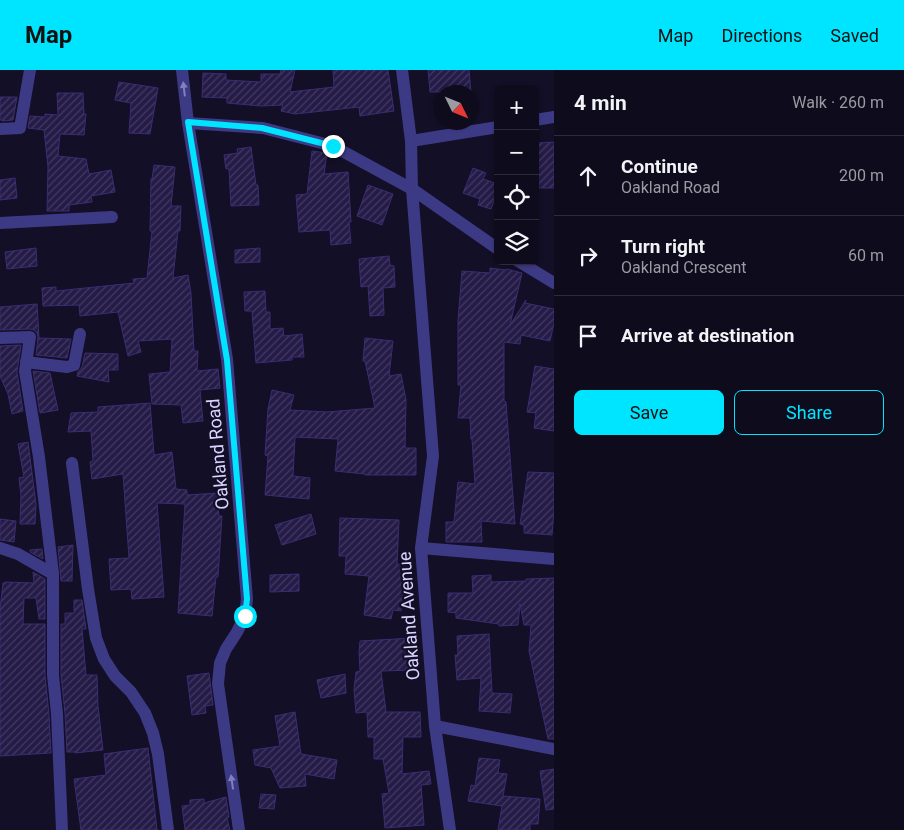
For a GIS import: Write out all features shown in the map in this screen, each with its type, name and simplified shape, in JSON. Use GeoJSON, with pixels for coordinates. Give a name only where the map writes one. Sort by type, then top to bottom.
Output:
{"type":"FeatureCollection","features":[{"type":"Feature","properties":{"kind":"street"},"geometry":{"type":"LineString","coordinates":[[0,129],[20,128],[30,70]]}},
{"type":"Feature","properties":{"kind":"street","name":"Oakland Road"},"geometry":{"type":"LineString","coordinates":[[182,70],[188,122],[227,360],[247,599],[245,616],[226,649],[220,664],[218,684],[239,830]]}},
{"type":"Feature","properties":{"kind":"street","name":"Oakland Avenue"},"geometry":{"type":"LineString","coordinates":[[402,70],[411,141],[412,189],[433,456],[421,548],[435,726],[450,830]]}},
{"type":"Feature","properties":{"kind":"street"},"geometry":{"type":"LineString","coordinates":[[539,119],[554,117]]}},
{"type":"Feature","properties":{"kind":"street"},"geometry":{"type":"LineString","coordinates":[[188,122],[262,128],[333,146],[412,189],[494,246]]}},
{"type":"Feature","properties":{"kind":"street"},"geometry":{"type":"LineString","coordinates":[[411,141],[494,128]]}},
{"type":"Feature","properties":{"kind":"street"},"geometry":{"type":"LineString","coordinates":[[0,223],[112,217]]}},
{"type":"Feature","properties":{"kind":"street"},"geometry":{"type":"LineString","coordinates":[[525,265],[554,283]]}},
{"type":"Feature","properties":{"kind":"street"},"geometry":{"type":"LineString","coordinates":[[26,362],[74,365],[80,334]]}},
{"type":"Feature","properties":{"kind":"street"},"geometry":{"type":"LineString","coordinates":[[0,338],[30,337],[25,371],[39,457],[53,574],[54,676],[62,830]]}},
{"type":"Feature","properties":{"kind":"street"},"geometry":{"type":"LineString","coordinates":[[72,463],[96,638],[104,658],[115,676],[131,692],[146,713],[158,754],[168,830]]}},
{"type":"Feature","properties":{"kind":"street"},"geometry":{"type":"LineString","coordinates":[[0,548],[18,554],[53,574]]}},
{"type":"Feature","properties":{"kind":"street"},"geometry":{"type":"LineString","coordinates":[[421,548],[554,559]]}},
{"type":"Feature","properties":{"kind":"street"},"geometry":{"type":"LineString","coordinates":[[435,726],[554,749]]}},
{"type":"Feature","properties":{"kind":"building"},"geometry":{"type":"Polygon","coordinates":[[[281,70],[295,70],[290,92],[334,87],[333,70],[388,70],[394,111],[360,116],[359,107],[295,114],[281,111],[283,105],[261,106],[227,103],[227,98],[202,97],[203,73],[226,74],[226,80],[261,82],[261,74],[280,74],[281,70]]]}},
{"type":"Feature","properties":{"kind":"building"},"geometry":{"type":"Polygon","coordinates":[[[428,70],[469,70],[470,85],[434,85],[434,92],[430,92],[428,70]]]}},
{"type":"Feature","properties":{"kind":"building"},"geometry":{"type":"Polygon","coordinates":[[[119,82],[158,88],[150,134],[129,133],[131,103],[115,100],[119,82]]]}},
{"type":"Feature","properties":{"kind":"building"},"geometry":{"type":"Polygon","coordinates":[[[57,93],[83,93],[84,114],[86,114],[84,135],[60,134],[58,156],[86,159],[89,174],[111,170],[115,192],[91,196],[92,202],[69,205],[69,211],[47,211],[48,167],[44,130],[28,128],[30,116],[45,117],[45,114],[58,115],[57,93]]]}},
{"type":"Feature","properties":{"kind":"building"},"geometry":{"type":"Polygon","coordinates":[[[0,97],[17,97],[13,120],[0,120],[0,97]]]}},
{"type":"Feature","properties":{"kind":"building"},"geometry":{"type":"Polygon","coordinates":[[[554,142],[554,188],[539,188],[539,143],[554,142]]]}},
{"type":"Feature","properties":{"kind":"building"},"geometry":{"type":"Polygon","coordinates":[[[251,147],[256,185],[258,185],[259,205],[231,206],[229,169],[226,169],[224,155],[238,153],[237,149],[251,147]]]}},
{"type":"Feature","properties":{"kind":"building"},"geometry":{"type":"Polygon","coordinates":[[[312,151],[327,153],[324,174],[348,172],[351,243],[331,245],[330,230],[299,232],[296,195],[307,194],[312,151]]]}},
{"type":"Feature","properties":{"kind":"building"},"geometry":{"type":"Polygon","coordinates":[[[154,165],[175,167],[171,206],[181,206],[180,231],[178,231],[173,278],[188,275],[191,293],[194,351],[198,351],[197,371],[218,369],[220,388],[200,390],[203,421],[183,423],[181,405],[152,404],[149,374],[170,372],[172,339],[138,341],[141,352],[128,356],[118,312],[80,316],[79,305],[43,306],[42,288],[56,287],[56,291],[134,283],[133,279],[147,278],[152,231],[150,231],[151,179],[154,165]]]}},
{"type":"Feature","properties":{"kind":"building"},"geometry":{"type":"Polygon","coordinates":[[[473,168],[486,173],[483,179],[494,183],[494,201],[491,209],[478,205],[480,199],[463,193],[473,168]]]}},
{"type":"Feature","properties":{"kind":"building"},"geometry":{"type":"Polygon","coordinates":[[[15,178],[17,198],[0,200],[0,180],[15,178]]]}},
{"type":"Feature","properties":{"kind":"building"},"geometry":{"type":"Polygon","coordinates":[[[368,185],[393,194],[382,225],[357,216],[368,185]]]}},
{"type":"Feature","properties":{"kind":"building"},"geometry":{"type":"Polygon","coordinates":[[[36,248],[37,266],[7,269],[5,252],[36,248]]]}},
{"type":"Feature","properties":{"kind":"building"},"geometry":{"type":"Polygon","coordinates":[[[260,248],[260,262],[235,263],[235,250],[260,248]]]}},
{"type":"Feature","properties":{"kind":"building"},"geometry":{"type":"Polygon","coordinates":[[[389,256],[390,265],[394,266],[395,287],[383,288],[384,315],[370,316],[368,286],[361,287],[359,259],[389,256]]]}},
{"type":"Feature","properties":{"kind":"building"},"geometry":{"type":"Polygon","coordinates":[[[490,268],[507,269],[522,273],[510,325],[526,300],[525,303],[554,309],[554,323],[550,341],[521,335],[520,344],[504,342],[504,401],[506,402],[515,524],[481,521],[482,542],[446,542],[446,522],[454,522],[458,482],[475,484],[470,418],[458,418],[461,385],[458,385],[458,320],[462,271],[490,273],[490,268]]]}},
{"type":"Feature","properties":{"kind":"building"},"geometry":{"type":"Polygon","coordinates":[[[265,291],[266,312],[270,312],[270,329],[283,328],[284,336],[302,334],[304,357],[256,363],[252,311],[245,311],[244,292],[265,291]]]}},
{"type":"Feature","properties":{"kind":"building"},"geometry":{"type":"Polygon","coordinates":[[[37,304],[39,338],[71,339],[67,358],[36,355],[38,338],[34,330],[0,330],[0,307],[37,304]]]}},
{"type":"Feature","properties":{"kind":"building"},"geometry":{"type":"Polygon","coordinates":[[[365,338],[393,341],[389,376],[401,374],[406,400],[405,448],[416,448],[416,475],[365,475],[335,471],[338,439],[295,437],[293,476],[310,478],[309,499],[265,495],[268,456],[265,455],[268,409],[272,390],[294,395],[290,410],[327,412],[375,408],[365,361],[363,361],[365,338]]]}},
{"type":"Feature","properties":{"kind":"building"},"geometry":{"type":"Polygon","coordinates":[[[21,345],[17,372],[23,411],[12,414],[8,394],[0,376],[0,346],[21,345]]]}},
{"type":"Feature","properties":{"kind":"building"},"geometry":{"type":"Polygon","coordinates":[[[85,353],[118,354],[118,370],[108,370],[109,382],[77,376],[82,367],[85,353]]]}},
{"type":"Feature","properties":{"kind":"building"},"geometry":{"type":"Polygon","coordinates":[[[535,366],[554,369],[554,431],[534,428],[536,413],[527,412],[535,366]]]}},
{"type":"Feature","properties":{"kind":"building"},"geometry":{"type":"Polygon","coordinates":[[[33,371],[50,373],[58,410],[40,413],[33,371]]]}},
{"type":"Feature","properties":{"kind":"building"},"geometry":{"type":"Polygon","coordinates":[[[150,403],[154,455],[172,452],[176,489],[187,490],[187,495],[217,493],[219,516],[222,516],[218,577],[216,577],[212,616],[178,613],[185,504],[157,503],[164,597],[132,599],[131,589],[111,590],[109,559],[129,558],[123,474],[92,479],[90,462],[93,461],[91,431],[68,432],[71,413],[98,412],[98,407],[150,403]]]}},
{"type":"Feature","properties":{"kind":"building"},"geometry":{"type":"Polygon","coordinates":[[[28,442],[36,504],[35,524],[20,524],[21,496],[19,478],[24,477],[18,444],[28,442]]]}},
{"type":"Feature","properties":{"kind":"building"},"geometry":{"type":"Polygon","coordinates":[[[528,472],[554,473],[552,535],[524,533],[524,525],[520,524],[528,472]]]}},
{"type":"Feature","properties":{"kind":"building"},"geometry":{"type":"Polygon","coordinates":[[[311,514],[316,534],[282,545],[275,525],[311,514]]]}},
{"type":"Feature","properties":{"kind":"building"},"geometry":{"type":"Polygon","coordinates":[[[340,518],[399,520],[397,564],[406,565],[401,611],[393,610],[391,619],[364,615],[369,576],[345,574],[346,556],[339,556],[340,518]]]}},
{"type":"Feature","properties":{"kind":"building"},"geometry":{"type":"Polygon","coordinates":[[[0,519],[16,521],[14,542],[0,540],[0,519]]]}},
{"type":"Feature","properties":{"kind":"building"},"geometry":{"type":"Polygon","coordinates":[[[73,545],[72,581],[61,581],[58,547],[73,545]]]}},
{"type":"Feature","properties":{"kind":"building"},"geometry":{"type":"Polygon","coordinates":[[[42,549],[43,559],[30,552],[30,550],[42,549]]]}},
{"type":"Feature","properties":{"kind":"building"},"geometry":{"type":"Polygon","coordinates":[[[33,572],[45,579],[45,619],[39,619],[36,598],[24,598],[23,624],[45,624],[45,675],[51,753],[0,756],[0,609],[3,583],[34,583],[33,572]]]}},
{"type":"Feature","properties":{"kind":"building"},"geometry":{"type":"Polygon","coordinates":[[[299,574],[299,591],[270,592],[270,575],[299,574]]]}},
{"type":"Feature","properties":{"kind":"building"},"geometry":{"type":"Polygon","coordinates":[[[491,575],[491,582],[554,578],[554,739],[548,739],[529,651],[531,625],[524,625],[520,604],[518,625],[499,626],[499,624],[456,618],[456,613],[448,612],[448,593],[473,593],[472,576],[491,575]]]}},
{"type":"Feature","properties":{"kind":"building"},"geometry":{"type":"Polygon","coordinates":[[[74,600],[82,600],[86,629],[82,629],[86,675],[97,675],[103,750],[75,753],[67,752],[61,675],[61,624],[65,624],[65,613],[74,613],[74,600]]]}},
{"type":"Feature","properties":{"kind":"building"},"geometry":{"type":"Polygon","coordinates":[[[489,634],[492,693],[512,694],[510,713],[479,711],[481,678],[457,680],[455,655],[458,655],[457,636],[489,634]]]}},
{"type":"Feature","properties":{"kind":"building"},"geometry":{"type":"Polygon","coordinates":[[[413,638],[415,670],[381,671],[386,712],[420,712],[421,737],[403,737],[402,774],[429,771],[431,784],[421,785],[424,825],[385,828],[382,794],[389,793],[383,759],[374,759],[374,737],[368,737],[367,712],[356,713],[354,690],[356,672],[360,671],[360,641],[413,638]]]}},
{"type":"Feature","properties":{"kind":"building"},"geometry":{"type":"Polygon","coordinates":[[[209,673],[213,705],[205,706],[206,713],[192,715],[187,676],[209,673]]]}},
{"type":"Feature","properties":{"kind":"building"},"geometry":{"type":"Polygon","coordinates":[[[345,674],[346,693],[321,698],[317,680],[345,674]]]}},
{"type":"Feature","properties":{"kind":"building"},"geometry":{"type":"Polygon","coordinates":[[[295,712],[301,754],[337,760],[334,779],[305,774],[306,786],[280,788],[271,768],[255,765],[253,750],[280,746],[275,716],[295,712]]]}},
{"type":"Feature","properties":{"kind":"building"},"geometry":{"type":"Polygon","coordinates":[[[148,748],[157,830],[81,830],[74,779],[106,775],[104,754],[148,748]]]}},
{"type":"Feature","properties":{"kind":"building"},"geometry":{"type":"Polygon","coordinates":[[[479,758],[500,760],[498,773],[507,774],[503,796],[540,799],[538,824],[530,824],[530,830],[498,830],[502,806],[468,801],[471,785],[475,786],[479,758]]]}},
{"type":"Feature","properties":{"kind":"building"},"geometry":{"type":"Polygon","coordinates":[[[554,769],[554,809],[546,810],[540,771],[554,769]]]}},
{"type":"Feature","properties":{"kind":"building"},"geometry":{"type":"Polygon","coordinates":[[[261,794],[276,795],[274,809],[259,808],[261,794]]]}},
{"type":"Feature","properties":{"kind":"building"},"geometry":{"type":"Polygon","coordinates":[[[226,797],[229,817],[227,818],[230,830],[185,830],[182,806],[190,805],[190,800],[204,799],[204,803],[226,797]]]}},
{"type":"Feature","properties":{"kind":"route"},"geometry":{"type":"LineString","coordinates":[[245,616],[247,599],[227,360],[188,122],[262,128],[333,146]]}}]}
